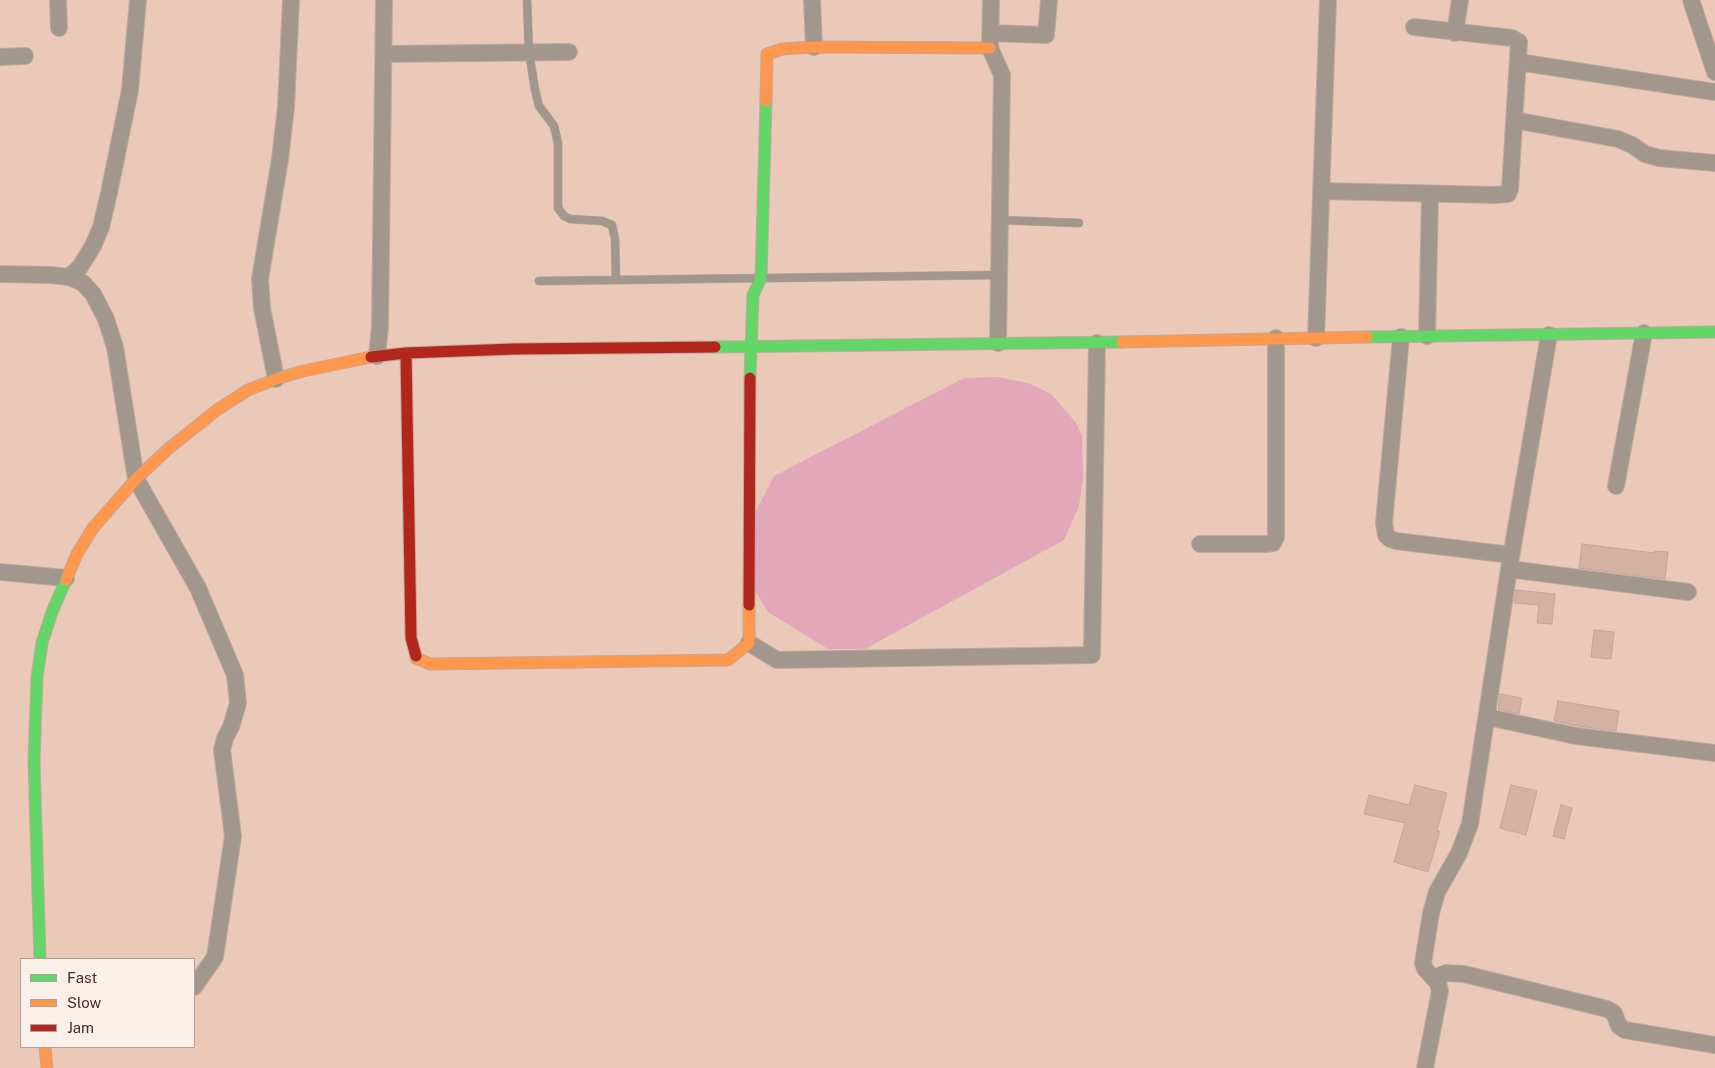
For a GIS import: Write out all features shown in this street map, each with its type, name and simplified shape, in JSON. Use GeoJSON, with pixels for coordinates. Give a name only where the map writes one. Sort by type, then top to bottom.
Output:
{"type":"FeatureCollection","features":[{"type":"Feature","properties":{"kind":"street"},"geometry":{"type":"LineString","coordinates":[[58,0],[59,28]]}},
{"type":"Feature","properties":{"kind":"street"},"geometry":{"type":"LineString","coordinates":[[69,277],[80,267],[93,246],[101,227],[130,90],[138,0]]}},
{"type":"Feature","properties":{"kind":"street"},"geometry":{"type":"LineString","coordinates":[[276,378],[262,308],[260,279],[280,159],[285,116],[291,0]]}},
{"type":"Feature","properties":{"kind":"street"},"geometry":{"type":"LineString","coordinates":[[377,356],[380,316],[385,54],[384,0]]}},
{"type":"Feature","properties":{"kind":"street"},"geometry":{"type":"LineString","coordinates":[[812,0],[814,47]]}},
{"type":"Feature","properties":{"kind":"street"},"geometry":{"type":"LineString","coordinates":[[990,0],[990,41],[1002,75],[998,343]]}},
{"type":"Feature","properties":{"kind":"street"},"geometry":{"type":"LineString","coordinates":[[749,643],[750,346],[753,295],[761,278],[767,54],[782,49],[990,41],[1046,35],[1049,0]]}},
{"type":"Feature","properties":{"kind":"street"},"geometry":{"type":"LineString","coordinates":[[1316,338],[1328,0]]}},
{"type":"Feature","properties":{"kind":"street"},"geometry":{"type":"LineString","coordinates":[[1456,33],[1460,0]]}},
{"type":"Feature","properties":{"kind":"street"},"geometry":{"type":"LineString","coordinates":[[1691,0],[1715,72]]}},
{"type":"Feature","properties":{"kind":"street"},"geometry":{"type":"LineString","coordinates":[[1322,191],[1508,194],[1510,189],[1519,42],[1515,38],[1414,27]]}},
{"type":"Feature","properties":{"kind":"street"},"geometry":{"type":"LineString","coordinates":[[385,54],[569,52]]}},
{"type":"Feature","properties":{"kind":"street"},"geometry":{"type":"LineString","coordinates":[[0,57],[25,56]]}},
{"type":"Feature","properties":{"kind":"street"},"geometry":{"type":"LineString","coordinates":[[1518,62],[1715,92]]}},
{"type":"Feature","properties":{"kind":"street"},"geometry":{"type":"LineString","coordinates":[[1514,120],[1618,139],[1645,154],[1658,158],[1715,163]]}},
{"type":"Feature","properties":{"kind":"street"},"geometry":{"type":"LineString","coordinates":[[1427,336],[1430,194]]}},
{"type":"Feature","properties":{"kind":"street"},"geometry":{"type":"LineString","coordinates":[[0,274],[69,277],[83,284],[93,294],[106,318],[115,347],[136,478],[198,588],[235,676],[238,703],[222,750],[234,836],[215,957],[195,986]]}},
{"type":"Feature","properties":{"kind":"street"},"geometry":{"type":"LineString","coordinates":[[40,958],[34,760],[37,677],[42,643],[52,612],[66,578],[93,528],[136,478],[168,449],[217,410],[248,390],[276,378],[377,356],[406,353],[514,349],[1097,343],[1276,338],[1715,332]]}},
{"type":"Feature","properties":{"kind":"street"},"geometry":{"type":"LineString","coordinates":[[1616,486],[1644,333]]}},
{"type":"Feature","properties":{"kind":"street"},"geometry":{"type":"LineString","coordinates":[[1425,1068],[1440,991],[1438,983],[1425,969],[1423,963],[1431,912],[1437,892],[1460,853],[1470,824],[1488,717],[1510,562],[1549,335]]}},
{"type":"Feature","properties":{"kind":"street"},"geometry":{"type":"LineString","coordinates":[[1401,337],[1384,523],[1386,535],[1390,539],[1510,562],[1688,592]]}},
{"type":"Feature","properties":{"kind":"street"},"geometry":{"type":"LineString","coordinates":[[1200,544],[1265,544],[1273,543],[1276,537],[1276,338]]}},
{"type":"Feature","properties":{"kind":"street"},"geometry":{"type":"LineString","coordinates":[[749,643],[777,660],[1092,655],[1097,343]]}},
{"type":"Feature","properties":{"kind":"street"},"geometry":{"type":"LineString","coordinates":[[406,353],[411,638],[416,658],[430,664],[728,660],[749,643]]}},
{"type":"Feature","properties":{"kind":"street"},"geometry":{"type":"LineString","coordinates":[[0,572],[66,578]]}},
{"type":"Feature","properties":{"kind":"street"},"geometry":{"type":"LineString","coordinates":[[1488,717],[1576,736],[1715,753]]}},
{"type":"Feature","properties":{"kind":"street"},"geometry":{"type":"LineString","coordinates":[[1434,978],[1451,973],[1472,976],[1607,1009],[1614,1013],[1619,1026],[1625,1030],[1715,1044]]}},
{"type":"Feature","properties":{"kind":"street"},"geometry":{"type":"LineString","coordinates":[[46,1057],[59,1048]]}},
{"type":"Feature","properties":{"kind":"lane"},"geometry":{"type":"LineString","coordinates":[[527,0],[529,52],[539,106],[554,126],[558,142],[558,208],[564,216],[570,219],[602,221],[612,225],[615,239],[616,280]]}},
{"type":"Feature","properties":{"kind":"lane"},"geometry":{"type":"LineString","coordinates":[[1000,220],[1079,223]]}},
{"type":"Feature","properties":{"kind":"lane"},"geometry":{"type":"LineString","coordinates":[[539,281],[999,275]]}},
{"type":"Feature","properties":{"kind":"shaded area"},"geometry":{"type":"Polygon","coordinates":[[[997,377],[1028,383],[1051,394],[1074,420],[1082,435],[1083,479],[1079,506],[1064,540],[865,649],[828,649],[768,612],[753,587],[755,513],[774,476],[964,378],[997,377]]]}},
{"type":"Feature","properties":{"kind":"building"},"geometry":{"type":"Polygon","coordinates":[[[1582,544],[1654,553],[1655,551],[1668,552],[1665,579],[1579,568],[1582,544]]]}},
{"type":"Feature","properties":{"kind":"building"},"geometry":{"type":"Polygon","coordinates":[[[1516,590],[1555,594],[1552,624],[1537,623],[1539,605],[1514,603],[1516,590]]]}},
{"type":"Feature","properties":{"kind":"building"},"geometry":{"type":"Polygon","coordinates":[[[1594,630],[1614,632],[1611,659],[1591,657],[1594,630]]]}},
{"type":"Feature","properties":{"kind":"building"},"geometry":{"type":"Polygon","coordinates":[[[1500,694],[1522,698],[1519,714],[1498,709],[1500,694]]]}},
{"type":"Feature","properties":{"kind":"building"},"geometry":{"type":"Polygon","coordinates":[[[1558,701],[1619,711],[1616,731],[1554,721],[1558,701]]]}},
{"type":"Feature","properties":{"kind":"building"},"geometry":{"type":"Polygon","coordinates":[[[1415,785],[1447,793],[1437,831],[1440,831],[1428,872],[1394,862],[1405,823],[1364,814],[1369,795],[1409,805],[1415,785]]]}},
{"type":"Feature","properties":{"kind":"building"},"geometry":{"type":"Polygon","coordinates":[[[1511,785],[1537,791],[1526,835],[1500,828],[1511,785]]]}},
{"type":"Feature","properties":{"kind":"building"},"geometry":{"type":"Polygon","coordinates":[[[1561,805],[1572,808],[1564,839],[1553,836],[1561,805]]]}},
{"type":"Feature","properties":{"kind":"traffic: fast"},"geometry":{"type":"LineString","coordinates":[[750,378],[753,295],[761,278],[766,101]]}},
{"type":"Feature","properties":{"kind":"traffic: fast"},"geometry":{"type":"LineString","coordinates":[[1367,337],[1715,332]]}},
{"type":"Feature","properties":{"kind":"traffic: fast"},"geometry":{"type":"LineString","coordinates":[[715,347],[1122,342]]}},
{"type":"Feature","properties":{"kind":"traffic: fast"},"geometry":{"type":"LineString","coordinates":[[40,958],[34,761],[37,677],[42,643],[52,612],[66,580]]}},
{"type":"Feature","properties":{"kind":"traffic: slow"},"geometry":{"type":"LineString","coordinates":[[766,101],[767,54],[782,49],[814,47],[990,48]]}},
{"type":"Feature","properties":{"kind":"traffic: slow"},"geometry":{"type":"LineString","coordinates":[[1122,342],[1367,337]]}},
{"type":"Feature","properties":{"kind":"traffic: slow"},"geometry":{"type":"LineString","coordinates":[[66,580],[77,554],[93,528],[136,479],[168,449],[217,410],[248,390],[276,379],[303,371],[371,357]]}},
{"type":"Feature","properties":{"kind":"traffic: slow"},"geometry":{"type":"LineString","coordinates":[[416,656],[416,658],[430,664],[728,660],[749,643],[749,605]]}},
{"type":"Feature","properties":{"kind":"traffic: slow"},"geometry":{"type":"LineString","coordinates":[[45,1048],[47,1068]]}},
{"type":"Feature","properties":{"kind":"traffic: jam"},"geometry":{"type":"LineString","coordinates":[[371,357],[406,353],[514,349],[715,347]]}},
{"type":"Feature","properties":{"kind":"traffic: jam"},"geometry":{"type":"LineString","coordinates":[[406,353],[411,638],[416,656]]}},
{"type":"Feature","properties":{"kind":"traffic: jam"},"geometry":{"type":"LineString","coordinates":[[749,605],[750,378]]}}]}
